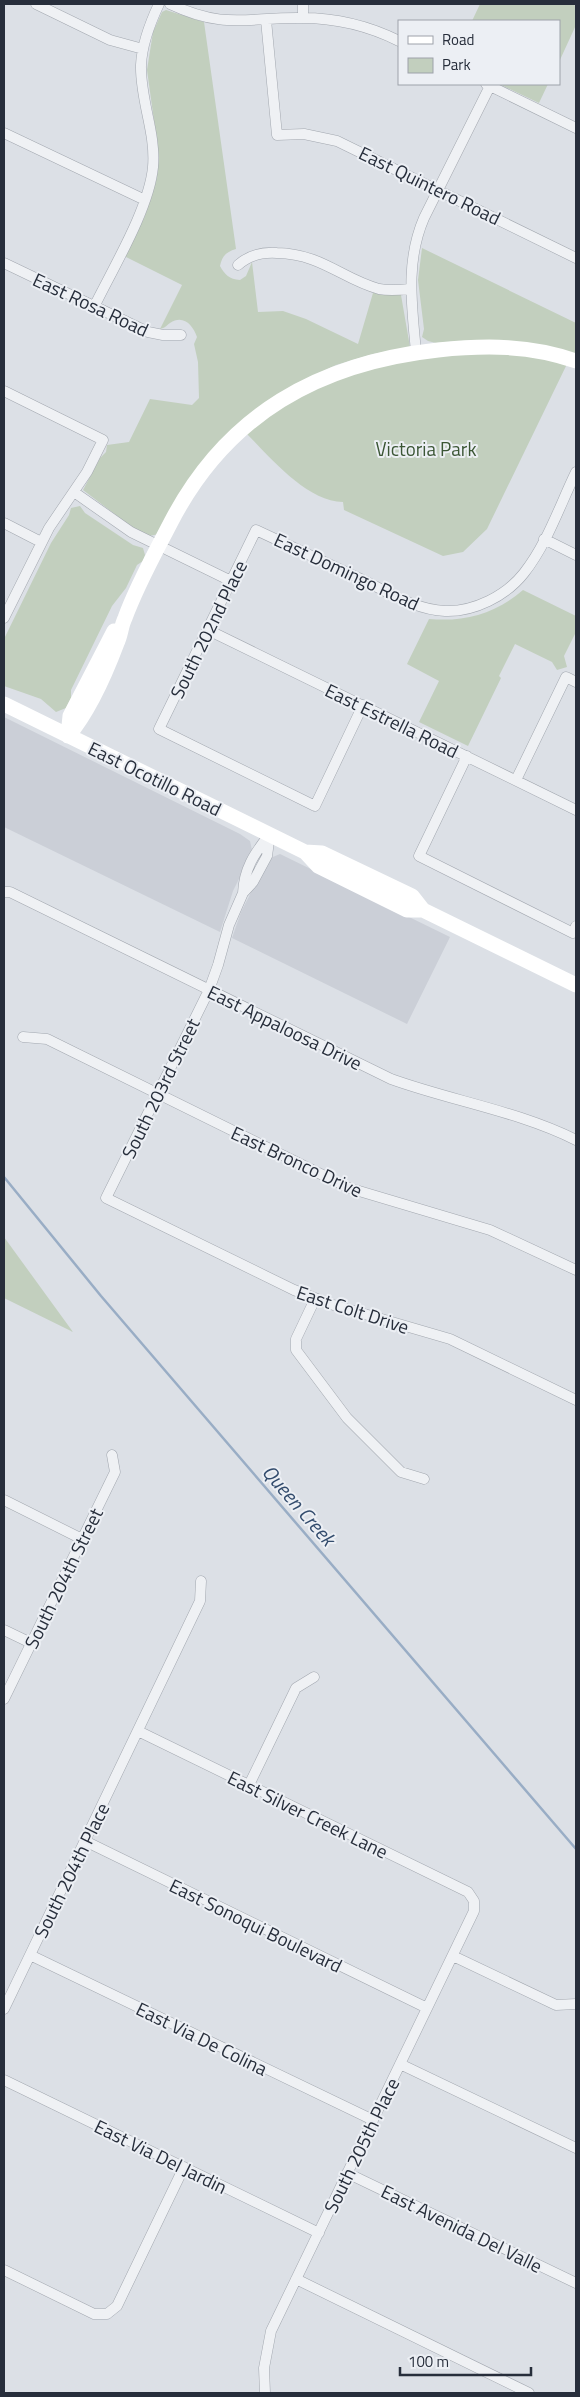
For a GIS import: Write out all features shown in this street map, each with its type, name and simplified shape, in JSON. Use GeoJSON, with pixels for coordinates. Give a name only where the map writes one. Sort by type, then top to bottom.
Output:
{"type":"FeatureCollection","features":[{"type":"Feature","properties":{"kind":"street"},"geometry":{"type":"LineString","coordinates":[[36,4],[110,40],[143,48]]}},
{"type":"Feature","properties":{"kind":"street"},"geometry":{"type":"LineString","coordinates":[[94,307],[146,200],[152,176],[154,156],[141,76],[146,34],[160,4]]}},
{"type":"Feature","properties":{"kind":"street"},"geometry":{"type":"LineString","coordinates":[[170,4],[212,20],[234,22],[303,18],[349,23],[398,41]]}},
{"type":"Feature","properties":{"kind":"street"},"geometry":{"type":"LineString","coordinates":[[303,4],[303,18]]}},
{"type":"Feature","properties":{"kind":"street","name":"East Quintero Road"},"geometry":{"type":"LineString","coordinates":[[266,20],[277,135],[304,134],[337,141],[576,258]]}},
{"type":"Feature","properties":{"kind":"street"},"geometry":{"type":"LineString","coordinates":[[416,352],[410,289],[411,265],[416,241],[488,85],[576,128]]}},
{"type":"Feature","properties":{"kind":"street"},"geometry":{"type":"LineString","coordinates":[[4,133],[146,200]]}},
{"type":"Feature","properties":{"kind":"street"},"geometry":{"type":"LineString","coordinates":[[238,265],[247,257],[264,253],[294,254],[316,260],[380,289],[410,289]]}},
{"type":"Feature","properties":{"kind":"street","name":"East Rosa Road"},"geometry":{"type":"LineString","coordinates":[[4,263],[148,332],[163,336],[181,334]]}},
{"type":"Feature","properties":{"kind":"street"},"geometry":{"type":"LineString","coordinates":[[68,736],[70,716],[102,651],[124,618],[175,515],[200,476],[242,428],[284,398],[330,375],[360,364],[416,352],[505,346],[547,352],[576,361]]}},
{"type":"Feature","properties":{"kind":"street"},"geometry":{"type":"LineString","coordinates":[[4,391],[103,440],[87,472],[41,542],[4,618]]}},
{"type":"Feature","properties":{"kind":"street","name":"East Domingo Road"},"geometry":{"type":"LineString","coordinates":[[256,530],[407,601],[444,611],[469,609],[494,599],[511,587],[524,573],[544,539],[576,472]]}},
{"type":"Feature","properties":{"kind":"street"},"geometry":{"type":"LineString","coordinates":[[74,492],[131,532],[231,582]]}},
{"type":"Feature","properties":{"kind":"street"},"geometry":{"type":"LineString","coordinates":[[4,523],[41,542]]}},
{"type":"Feature","properties":{"kind":"street","name":"South 202nd Place"},"geometry":{"type":"LineString","coordinates":[[256,530],[159,729],[315,806],[363,705]]}},
{"type":"Feature","properties":{"kind":"street"},"geometry":{"type":"LineString","coordinates":[[544,539],[576,555]]}},
{"type":"Feature","properties":{"kind":"street","name":"East Estrella Road"},"geometry":{"type":"LineString","coordinates":[[208,630],[576,810]]}},
{"type":"Feature","properties":{"kind":"street"},"geometry":{"type":"LineString","coordinates":[[516,780],[566,677],[576,682]]}},
{"type":"Feature","properties":{"kind":"street","name":"East Ocotillo Road"},"geometry":{"type":"LineString","coordinates":[[4,704],[270,834],[305,852],[318,866],[407,910],[423,910],[576,985]]}},
{"type":"Feature","properties":{"kind":"street"},"geometry":{"type":"LineString","coordinates":[[467,756],[419,856],[575,929]]}},
{"type":"Feature","properties":{"kind":"street","name":"South 203rd Street"},"geometry":{"type":"LineString","coordinates":[[106,1198],[209,990],[229,925],[243,894],[253,882],[266,856],[270,834]]}},
{"type":"Feature","properties":{"kind":"street","name":"East Appaloosa Drive"},"geometry":{"type":"LineString","coordinates":[[4,892],[10,892],[391,1079],[422,1090],[531,1121],[576,1140]]}},
{"type":"Feature","properties":{"kind":"street","name":"East Bronco Drive"},"geometry":{"type":"LineString","coordinates":[[23,1037],[47,1039],[349,1188],[490,1230],[576,1270]]}},
{"type":"Feature","properties":{"kind":"street","name":"East Colt Drive"},"geometry":{"type":"LineString","coordinates":[[106,1198],[315,1299],[450,1339],[576,1400]]}},
{"type":"Feature","properties":{"kind":"street"},"geometry":{"type":"LineString","coordinates":[[315,1299],[296,1339],[296,1350],[347,1418],[401,1472],[424,1479]]}},
{"type":"Feature","properties":{"kind":"street","name":"South 204th Street"},"geometry":{"type":"LineString","coordinates":[[4,1699],[115,1472],[112,1454]]}},
{"type":"Feature","properties":{"kind":"street"},"geometry":{"type":"LineString","coordinates":[[4,1500],[82,1539]]}},
{"type":"Feature","properties":{"kind":"street","name":"South 204th Place"},"geometry":{"type":"LineString","coordinates":[[4,2009],[200,1601],[201,1581]]}},
{"type":"Feature","properties":{"kind":"street"},"geometry":{"type":"LineString","coordinates":[[4,1630],[31,1643]]}},
{"type":"Feature","properties":{"kind":"street"},"geometry":{"type":"LineString","coordinates":[[249,1786],[296,1688],[314,1677]]}},
{"type":"Feature","properties":{"kind":"street","name":"East Silver Creek Lane"},"geometry":{"type":"LineString","coordinates":[[138,1731],[468,1892],[474,1901]]}},
{"type":"Feature","properties":{"kind":"street","name":"East Sonoqui Boulevard"},"geometry":{"type":"LineString","coordinates":[[85,1841],[427,2008]]}},
{"type":"Feature","properties":{"kind":"street","name":"South 205th Place"},"geometry":{"type":"LineString","coordinates":[[265,2393],[264,2368],[271,2331],[453,1956],[474,1911],[474,1901]]}},
{"type":"Feature","properties":{"kind":"street","name":"East Via De Colina"},"geometry":{"type":"LineString","coordinates":[[30,1955],[373,2120]]}},
{"type":"Feature","properties":{"kind":"street"},"geometry":{"type":"LineString","coordinates":[[453,1956],[556,2005],[576,2004]]}},
{"type":"Feature","properties":{"kind":"street"},"geometry":{"type":"LineString","coordinates":[[400,2064],[576,2148]]}},
{"type":"Feature","properties":{"kind":"street","name":"East Via Del Jardin"},"geometry":{"type":"LineString","coordinates":[[4,2080],[319,2233]]}},
{"type":"Feature","properties":{"kind":"street"},"geometry":{"type":"LineString","coordinates":[[4,2270],[94,2314],[106,2314],[116,2306],[184,2167]]}},
{"type":"Feature","properties":{"kind":"street","name":"East Avenida Del Valle"},"geometry":{"type":"LineString","coordinates":[[348,2173],[576,2284]]}},
{"type":"Feature","properties":{"kind":"street"},"geometry":{"type":"LineString","coordinates":[[296,2279],[529,2393]]}},
{"type":"Feature","properties":{"kind":"shaded area"},"geometry":{"type":"Polygon","coordinates":[[[4,717],[240,834],[250,841],[251,855],[233,891],[220,932],[4,827],[4,717]]]}},
{"type":"Feature","properties":{"kind":"shaded area"},"geometry":{"type":"Polygon","coordinates":[[[280,854],[450,937],[407,1024],[232,938],[241,912],[268,859],[280,854]]]}},
{"type":"Feature","properties":{"kind":"green space"},"geometry":{"type":"Polygon","coordinates":[[[480,4],[572,4],[576,6],[576,25],[560,60],[560,20],[472,20],[480,4]]]}},
{"type":"Feature","properties":{"kind":"green space"},"geometry":{"type":"Polygon","coordinates":[[[166,10],[204,22],[236,249],[227,253],[222,260],[220,266],[224,272],[230,278],[240,280],[246,276],[252,262],[258,312],[283,311],[306,319],[358,344],[373,293],[401,295],[410,347],[373,354],[336,365],[294,385],[244,419],[159,534],[149,536],[133,528],[83,490],[100,458],[106,452],[107,445],[129,442],[150,399],[192,405],[199,398],[198,362],[194,344],[197,337],[193,328],[187,322],[179,320],[160,329],[182,285],[124,256],[144,218],[156,181],[159,157],[147,70],[153,32],[162,12],[166,10]]]}},
{"type":"Feature","properties":{"kind":"green space"},"geometry":{"type":"Polygon","coordinates":[[[501,85],[548,85],[539,103],[501,85]]]}},
{"type":"Feature","properties":{"kind":"green space"},"geometry":{"type":"Polygon","coordinates":[[[422,248],[576,323],[576,354],[558,349],[507,341],[436,343],[422,337],[424,329],[418,280],[422,248]]]}},
{"type":"Feature","properties":{"kind":"green space","name":"Victoria Park"},"geometry":{"type":"Polygon","coordinates":[[[484,351],[533,356],[567,364],[487,529],[463,552],[443,556],[344,510],[343,502],[329,500],[302,486],[277,465],[246,433],[306,392],[346,375],[385,365],[484,351]]]}},
{"type":"Feature","properties":{"kind":"green space"},"geometry":{"type":"Polygon","coordinates":[[[80,506],[85,513],[133,545],[143,548],[145,555],[143,561],[137,565],[126,588],[112,606],[71,690],[71,698],[66,708],[56,712],[41,699],[4,686],[4,639],[51,543],[69,515],[71,508],[80,506]]]}},
{"type":"Feature","properties":{"kind":"green space"},"geometry":{"type":"Polygon","coordinates":[[[523,590],[576,616],[576,632],[564,656],[567,667],[557,670],[552,662],[515,644],[499,676],[501,678],[468,746],[419,722],[439,681],[407,664],[429,619],[455,619],[479,615],[502,605],[523,590]]]}},
{"type":"Feature","properties":{"kind":"green space"},"geometry":{"type":"Polygon","coordinates":[[[4,1237],[73,1332],[4,1298],[4,1237]]]}},
{"type":"Feature","properties":{"kind":"waterway","name":"Queen Creek"},"geometry":{"type":"LineString","coordinates":[[4,1177],[101,1296],[576,1849]]}}]}
